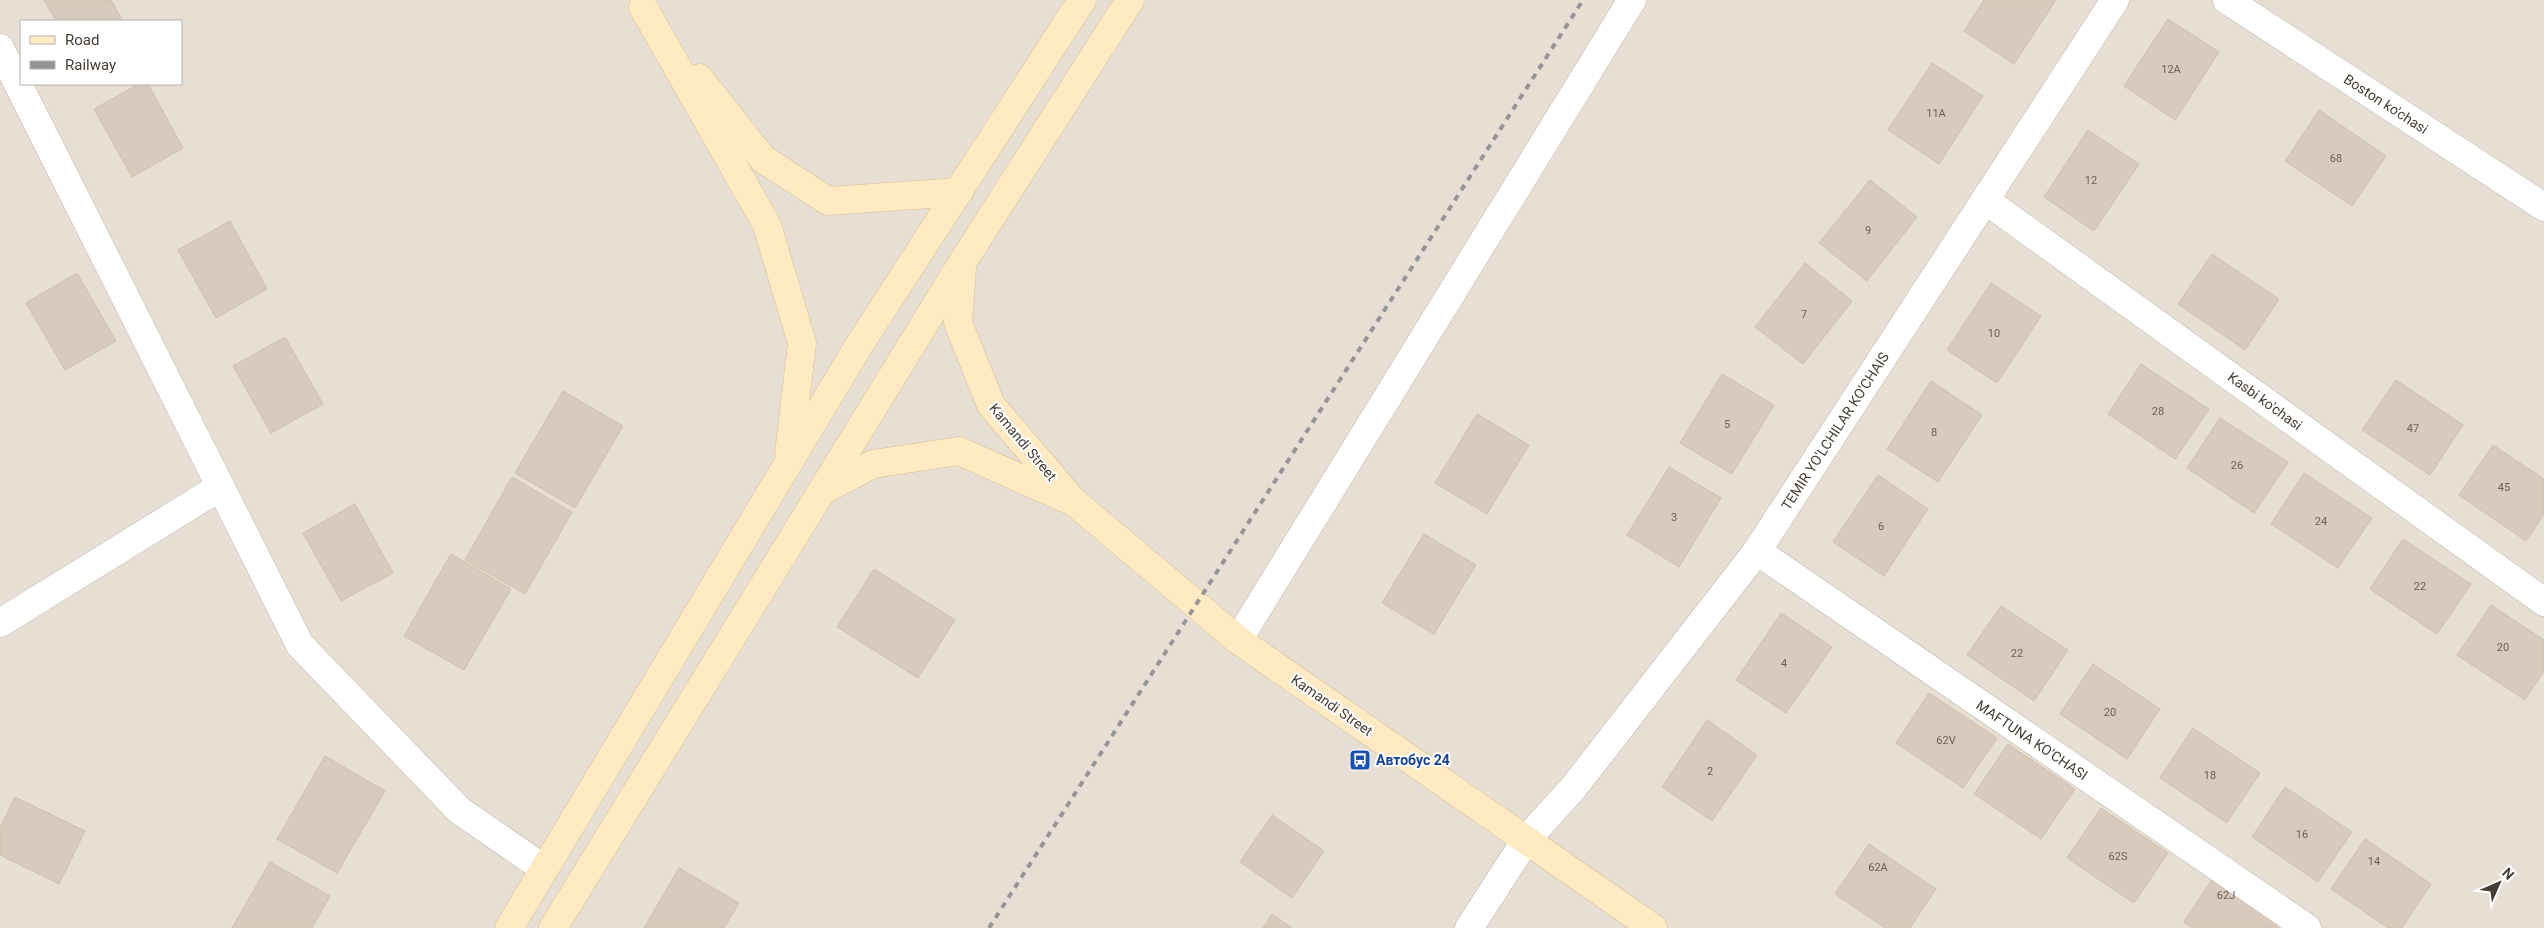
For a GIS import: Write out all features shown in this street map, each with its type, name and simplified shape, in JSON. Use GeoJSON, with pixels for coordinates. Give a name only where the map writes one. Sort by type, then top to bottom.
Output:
{"type":"FeatureCollection","features":[{"type":"Feature","properties":{"kind":"main road"},"geometry":{"type":"LineString","coordinates":[[509,928],[543,868],[858,347],[1082,0]]}},
{"type":"Feature","properties":{"kind":"main road"},"geometry":{"type":"LineString","coordinates":[[553,928],[962,263],[1130,0]]}},
{"type":"Feature","properties":{"kind":"main road"},"geometry":{"type":"LineString","coordinates":[[640,4],[763,159],[828,201],[959,192]]}},
{"type":"Feature","properties":{"kind":"main road"},"geometry":{"type":"LineString","coordinates":[[640,4],[767,225],[802,343],[788,463]]}},
{"type":"Feature","properties":{"kind":"main road","name":"Kamandi Street"},"geometry":{"type":"LineString","coordinates":[[962,263],[958,323],[991,405],[1073,501],[1238,640],[1653,928]]}},
{"type":"Feature","properties":{"kind":"main road","name":"Kamandi Street"},"geometry":{"type":"LineString","coordinates":[[821,492],[873,464],[960,451],[1073,501]]}},
{"type":"Feature","properties":{"kind":"street"},"geometry":{"type":"LineString","coordinates":[[1238,640],[1632,0]]}},
{"type":"Feature","properties":{"kind":"street","name":"TEMIR YO'LCHILAR KO'CHAIS"},"geometry":{"type":"LineString","coordinates":[[1469,928],[1526,840],[1574,787],[1757,551],[2115,0]]}},
{"type":"Feature","properties":{"kind":"street","name":"Boston ko'chasi"},"geometry":{"type":"LineString","coordinates":[[2227,0],[2544,207]]}},
{"type":"Feature","properties":{"kind":"street"},"geometry":{"type":"LineString","coordinates":[[0,48],[300,645],[460,811],[543,868]]}},
{"type":"Feature","properties":{"kind":"street","name":"Kasbi ko'chasi"},"geometry":{"type":"LineString","coordinates":[[1985,200],[2544,602]]}},
{"type":"Feature","properties":{"kind":"street"},"geometry":{"type":"LineString","coordinates":[[0,623],[220,487]]}},
{"type":"Feature","properties":{"kind":"street","name":"MAFTUNA KO'CHASI"},"geometry":{"type":"LineString","coordinates":[[1757,551],[2307,928]]}},
{"type":"Feature","properties":{"kind":"shaded area"},"geometry":{"type":"Polygon","coordinates":[[[0,0],[2544,0],[2544,928],[0,928],[0,0]]]}},
{"type":"Feature","properties":{"kind":"building"},"geometry":{"type":"Polygon","coordinates":[[[44,0],[111,0],[122,20],[55,20],[44,0]]]}},
{"type":"Feature","properties":{"kind":"building"},"geometry":{"type":"Polygon","coordinates":[[[1984,0],[2056,0],[2014,64],[1964,31],[1984,0]]]}},
{"type":"Feature","properties":{"kind":"building"},"geometry":{"type":"Polygon","coordinates":[[[2168,19],[2219,52],[2175,120],[2124,86],[2168,19]]]}},
{"type":"Feature","properties":{"kind":"building"},"geometry":{"type":"Polygon","coordinates":[[[1932,63],[1983,96],[1939,164],[1888,130],[1932,63]]]}},
{"type":"Feature","properties":{"kind":"building"},"geometry":{"type":"Polygon","coordinates":[[[137,85],[149,85],[183,148],[132,177],[94,109],[137,85]]]}},
{"type":"Feature","properties":{"kind":"building"},"geometry":{"type":"Polygon","coordinates":[[[2319,110],[2386,156],[2352,206],[2285,161],[2319,110]]]}},
{"type":"Feature","properties":{"kind":"building"},"geometry":{"type":"Polygon","coordinates":[[[2088,130],[2139,164],[2094,231],[2044,197],[2088,130]]]}},
{"type":"Feature","properties":{"kind":"building"},"geometry":{"type":"Polygon","coordinates":[[[1870,180],[1917,217],[1867,281],[1819,243],[1870,180]]]}},
{"type":"Feature","properties":{"kind":"building"},"geometry":{"type":"Polygon","coordinates":[[[230,221],[267,289],[216,318],[178,250],[230,221]]]}},
{"type":"Feature","properties":{"kind":"building"},"geometry":{"type":"Polygon","coordinates":[[[2212,254],[2279,299],[2245,350],[2178,304],[2212,254]]]}},
{"type":"Feature","properties":{"kind":"building"},"geometry":{"type":"Polygon","coordinates":[[[1805,263],[1852,301],[1803,364],[1755,327],[1805,263]]]}},
{"type":"Feature","properties":{"kind":"building"},"geometry":{"type":"Polygon","coordinates":[[[77,273],[116,341],[65,370],[26,303],[77,273]]]}},
{"type":"Feature","properties":{"kind":"building"},"geometry":{"type":"Polygon","coordinates":[[[1991,283],[2041,316],[1997,383],[1947,350],[1991,283]]]}},
{"type":"Feature","properties":{"kind":"building"},"geometry":{"type":"Polygon","coordinates":[[[285,337],[323,404],[271,433],[233,366],[285,337]]]}},
{"type":"Feature","properties":{"kind":"building"},"geometry":{"type":"Polygon","coordinates":[[[2141,364],[2209,409],[2175,459],[2108,414],[2141,364]]]}},
{"type":"Feature","properties":{"kind":"building"},"geometry":{"type":"Polygon","coordinates":[[[1722,374],[1774,405],[1732,474],[1680,443],[1722,374]]]}},
{"type":"Feature","properties":{"kind":"building"},"geometry":{"type":"Polygon","coordinates":[[[2396,380],[2463,425],[2430,475],[2362,430],[2396,380]]]}},
{"type":"Feature","properties":{"kind":"building"},"geometry":{"type":"Polygon","coordinates":[[[1931,381],[1982,415],[1938,482],[1887,449],[1931,381]]]}},
{"type":"Feature","properties":{"kind":"building"},"geometry":{"type":"Polygon","coordinates":[[[563,391],[623,426],[575,508],[515,473],[563,391]]]}},
{"type":"Feature","properties":{"kind":"building"},"geometry":{"type":"Polygon","coordinates":[[[1477,414],[1529,445],[1487,514],[1435,483],[1477,414]]]}},
{"type":"Feature","properties":{"kind":"building"},"geometry":{"type":"Polygon","coordinates":[[[2220,418],[2288,462],[2254,513],[2187,468],[2220,418]]]}},
{"type":"Feature","properties":{"kind":"building"},"geometry":{"type":"Polygon","coordinates":[[[2493,445],[2544,479],[2544,514],[2526,541],[2459,495],[2493,445]]]}},
{"type":"Feature","properties":{"kind":"building"},"geometry":{"type":"Polygon","coordinates":[[[1669,467],[1721,498],[1679,567],[1627,535],[1669,467]]]}},
{"type":"Feature","properties":{"kind":"building"},"geometry":{"type":"Polygon","coordinates":[[[2304,473],[2372,518],[2338,568],[2271,524],[2304,473]]]}},
{"type":"Feature","properties":{"kind":"building"},"geometry":{"type":"Polygon","coordinates":[[[1878,475],[1928,509],[1884,576],[1833,542],[1878,475]]]}},
{"type":"Feature","properties":{"kind":"building"},"geometry":{"type":"Polygon","coordinates":[[[512,477],[572,512],[525,594],[465,560],[512,477]]]}},
{"type":"Feature","properties":{"kind":"building"},"geometry":{"type":"Polygon","coordinates":[[[355,504],[393,573],[341,601],[303,533],[355,504]]]}},
{"type":"Feature","properties":{"kind":"building"},"geometry":{"type":"Polygon","coordinates":[[[1424,534],[1476,565],[1434,634],[1382,603],[1424,534]]]}},
{"type":"Feature","properties":{"kind":"building"},"geometry":{"type":"Polygon","coordinates":[[[2403,539],[2471,584],[2437,634],[2370,589],[2403,539]]]}},
{"type":"Feature","properties":{"kind":"building"},"geometry":{"type":"Polygon","coordinates":[[[451,554],[511,589],[464,670],[404,636],[451,554]]]}},
{"type":"Feature","properties":{"kind":"building"},"geometry":{"type":"Polygon","coordinates":[[[874,569],[955,620],[918,678],[837,627],[874,569]]]}},
{"type":"Feature","properties":{"kind":"building"},"geometry":{"type":"Polygon","coordinates":[[[2491,605],[2544,640],[2544,671],[2525,700],[2457,655],[2491,605]]]}},
{"type":"Feature","properties":{"kind":"building"},"geometry":{"type":"Polygon","coordinates":[[[2001,606],[2068,650],[2034,701],[1967,655],[2001,606]]]}},
{"type":"Feature","properties":{"kind":"building"},"geometry":{"type":"Polygon","coordinates":[[[1781,613],[1832,647],[1786,713],[1736,680],[1781,613]]]}},
{"type":"Feature","properties":{"kind":"building"},"geometry":{"type":"Polygon","coordinates":[[[2093,664],[2160,709],[2127,759],[2060,714],[2093,664]]]}},
{"type":"Feature","properties":{"kind":"building"},"geometry":{"type":"Polygon","coordinates":[[[1929,693],[1997,738],[1963,788],[1896,743],[1929,693]]]}},
{"type":"Feature","properties":{"kind":"building"},"geometry":{"type":"Polygon","coordinates":[[[1707,720],[1757,755],[1712,821],[1662,787],[1707,720]]]}},
{"type":"Feature","properties":{"kind":"building"},"geometry":{"type":"Polygon","coordinates":[[[2193,728],[2260,773],[2227,823],[2160,778],[2193,728]]]}},
{"type":"Feature","properties":{"kind":"building"},"geometry":{"type":"Polygon","coordinates":[[[2008,744],[2075,789],[2041,839],[1974,794],[2008,744]]]}},
{"type":"Feature","properties":{"kind":"building"},"geometry":{"type":"Polygon","coordinates":[[[325,756],[385,791],[337,873],[277,839],[325,756]]]}},
{"type":"Feature","properties":{"kind":"building"},"geometry":{"type":"Polygon","coordinates":[[[2285,787],[2352,832],[2318,882],[2252,837],[2285,787]]]}},
{"type":"Feature","properties":{"kind":"building"},"geometry":{"type":"Polygon","coordinates":[[[15,797],[85,831],[59,884],[0,855],[0,828],[15,797]]]}},
{"type":"Feature","properties":{"kind":"building"},"geometry":{"type":"Polygon","coordinates":[[[2101,808],[2168,853],[2134,903],[2067,858],[2101,808]]]}},
{"type":"Feature","properties":{"kind":"building"},"geometry":{"type":"Polygon","coordinates":[[[1272,815],[1324,851],[1292,898],[1240,862],[1272,815]]]}},
{"type":"Feature","properties":{"kind":"building"},"geometry":{"type":"Polygon","coordinates":[[[2365,839],[2431,884],[2402,928],[2388,928],[2331,889],[2365,839]]]}},
{"type":"Feature","properties":{"kind":"building"},"geometry":{"type":"Polygon","coordinates":[[[1869,844],[1936,889],[1910,928],[1885,928],[1835,894],[1869,844]]]}},
{"type":"Feature","properties":{"kind":"building"},"geometry":{"type":"Polygon","coordinates":[[[270,862],[330,896],[312,928],[232,928],[270,862]]]}},
{"type":"Feature","properties":{"kind":"building"},"geometry":{"type":"Polygon","coordinates":[[[679,868],[739,903],[724,928],[644,928],[679,868]]]}},
{"type":"Feature","properties":{"kind":"building"},"geometry":{"type":"Polygon","coordinates":[[[2217,872],[2284,917],[2277,928],[2192,928],[2184,922],[2217,872]]]}},
{"type":"Feature","properties":{"kind":"building"},"geometry":{"type":"Polygon","coordinates":[[[1272,914],[1292,928],[1263,928],[1272,914]]]}},
{"type":"Feature","properties":{"kind":"railway"},"geometry":{"type":"LineString","coordinates":[[989,928],[1583,0]]}},
{"type":"Feature","properties":{"kind":"place","name":"Автобус 24"},"geometry":{"type":"Point","coordinates":[1360,760]}}]}
